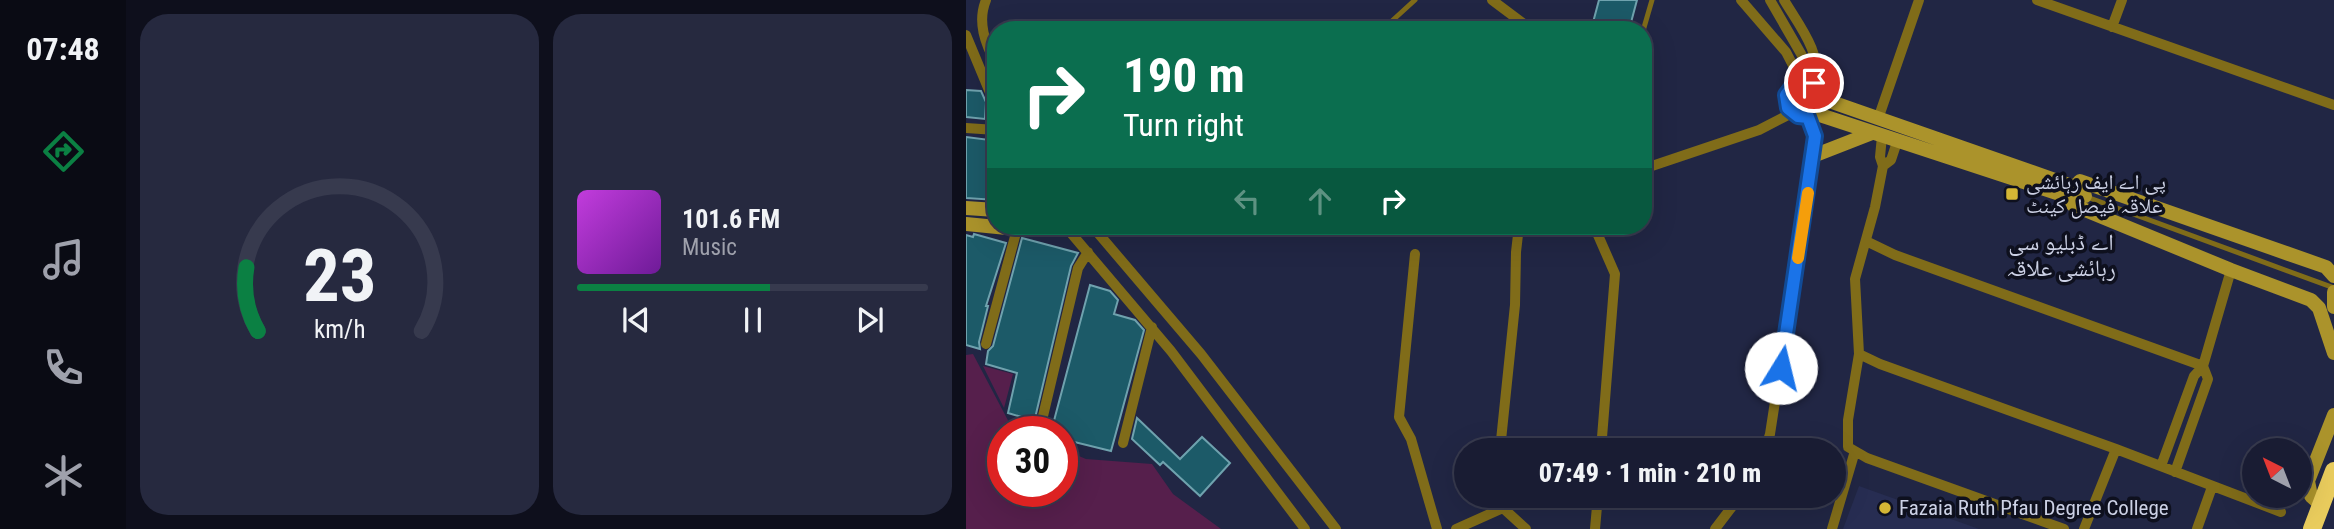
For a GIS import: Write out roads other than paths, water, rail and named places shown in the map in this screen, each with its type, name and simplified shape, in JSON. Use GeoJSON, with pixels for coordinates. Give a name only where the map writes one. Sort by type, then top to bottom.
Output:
{"type":"FeatureCollection","features":[{"type":"Feature","properties":{"kind":"highway"},"geometry":{"type":"LineString","coordinates":[[2312,529],[2334,471]]}},
{"type":"Feature","properties":{"kind":"street"},"geometry":{"type":"LineString","coordinates":[[986,0],[980,15],[987,46]]}},
{"type":"Feature","properties":{"kind":"street"},"geometry":{"type":"LineString","coordinates":[[1492,0],[1520,21]]}},
{"type":"Feature","properties":{"kind":"street"},"geometry":{"type":"LineString","coordinates":[[1741,0],[1786,52],[1807,82],[1826,100],[1897,142],[1937,147]]}},
{"type":"Feature","properties":{"kind":"street"},"geometry":{"type":"LineString","coordinates":[[1770,0],[1804,60],[1807,82]]}},
{"type":"Feature","properties":{"kind":"street"},"geometry":{"type":"LineString","coordinates":[[1784,0],[1817,59],[1818,73],[1807,82],[1790,87],[1786,95],[1788,108],[1792,113],[1802,117],[1820,115],[1937,147],[2082,196]]}},
{"type":"Feature","properties":{"kind":"street"},"geometry":{"type":"LineString","coordinates":[[1919,0],[1877,130],[1883,166],[1855,279],[1859,354],[1848,447],[1867,458],[2064,529]]}},
{"type":"Feature","properties":{"kind":"street"},"geometry":{"type":"LineString","coordinates":[[2037,0],[2334,105]]}},
{"type":"Feature","properties":{"kind":"street"},"geometry":{"type":"LineString","coordinates":[[2112,27],[2122,0]]}},
{"type":"Feature","properties":{"kind":"street"},"geometry":{"type":"LineString","coordinates":[[966,35],[970,54],[987,89]]}},
{"type":"Feature","properties":{"kind":"street"},"geometry":{"type":"LineString","coordinates":[[1652,166],[1759,130],[1792,113]]}},
{"type":"Feature","properties":{"kind":"street"},"geometry":{"type":"LineString","coordinates":[[1769,438],[1813,156],[1815,136],[1808,117]]}},
{"type":"Feature","properties":{"kind":"street"},"geometry":{"type":"LineString","coordinates":[[966,128],[987,129]]}},
{"type":"Feature","properties":{"kind":"street"},"geometry":{"type":"LineString","coordinates":[[1813,156],[1877,130]]}},
{"type":"Feature","properties":{"kind":"street"},"geometry":{"type":"LineString","coordinates":[[1883,166],[1891,160],[1897,142]]}},
{"type":"Feature","properties":{"kind":"street"},"geometry":{"type":"LineString","coordinates":[[2082,196],[2080,181],[2326,267],[2334,276]]}},
{"type":"Feature","properties":{"kind":"street"},"geometry":{"type":"LineString","coordinates":[[2082,196],[2073,205],[2311,300],[2319,307],[2334,353]]}},
{"type":"Feature","properties":{"kind":"street"},"geometry":{"type":"LineString","coordinates":[[966,208],[987,209]]}},
{"type":"Feature","properties":{"kind":"street"},"geometry":{"type":"LineString","coordinates":[[966,224],[987,226]]}},
{"type":"Feature","properties":{"kind":"street"},"geometry":{"type":"LineString","coordinates":[[986,344],[1015,235]]}},
{"type":"Feature","properties":{"kind":"street"},"geometry":{"type":"LineString","coordinates":[[1073,235],[1152,327],[1305,529]]}},
{"type":"Feature","properties":{"kind":"street"},"geometry":{"type":"LineString","coordinates":[[1100,235],[1201,354],[1336,529]]}},
{"type":"Feature","properties":{"kind":"street"},"geometry":{"type":"LineString","coordinates":[[1501,438],[1515,305],[1518,235]]}},
{"type":"Feature","properties":{"kind":"street"},"geometry":{"type":"LineString","coordinates":[[1598,235],[1615,274],[1602,438]]}},
{"type":"Feature","properties":{"kind":"street"},"geometry":{"type":"LineString","coordinates":[[1866,241],[1908,260],[2203,366],[2208,379],[2175,472]]}},
{"type":"Feature","properties":{"kind":"street"},"geometry":{"type":"LineString","coordinates":[[1043,416],[1078,268],[1088,252]]}},
{"type":"Feature","properties":{"kind":"street"},"geometry":{"type":"LineString","coordinates":[[1415,254],[1399,417],[1410,439],[1437,529]]}},
{"type":"Feature","properties":{"kind":"street"},"geometry":{"type":"LineString","coordinates":[[2161,466],[2194,376],[2203,366],[2231,270]]}},
{"type":"Feature","properties":{"kind":"street"},"geometry":{"type":"LineString","coordinates":[[2334,290],[2334,307]]}},
{"type":"Feature","properties":{"kind":"street"},"geometry":{"type":"LineString","coordinates":[[1123,443],[1152,327]]}},
{"type":"Feature","properties":{"kind":"street"},"geometry":{"type":"LineString","coordinates":[[1859,354],[2281,512]]}},
{"type":"Feature","properties":{"kind":"street"},"geometry":{"type":"LineString","coordinates":[[2320,504],[2311,496],[2308,481],[2334,415]]}},
{"type":"Feature","properties":{"kind":"street"},"geometry":{"type":"LineString","coordinates":[[2084,529],[2116,449]]}},
{"type":"Feature","properties":{"kind":"street"},"geometry":{"type":"LineString","coordinates":[[1832,529],[1855,451]]}},
{"type":"Feature","properties":{"kind":"street"},"geometry":{"type":"LineString","coordinates":[[2197,529],[2212,487]]}},
{"type":"Feature","properties":{"kind":"street"},"geometry":{"type":"LineString","coordinates":[[1456,529],[1503,508],[1526,529]]}},
{"type":"Feature","properties":{"kind":"street"},"geometry":{"type":"LineString","coordinates":[[1595,529],[1597,508]]}},
{"type":"Feature","properties":{"kind":"street"},"geometry":{"type":"LineString","coordinates":[[1715,529],[1731,508]]}},
{"type":"Feature","properties":{"kind":"lane"},"geometry":{"type":"LineString","coordinates":[[1392,21],[1415,0]]}},
{"type":"Feature","properties":{"kind":"lane"},"geometry":{"type":"LineString","coordinates":[[1646,21],[1652,0]]}},
{"type":"Feature","properties":{"kind":"lane"},"geometry":{"type":"LineString","coordinates":[[2082,196],[2334,290]]}},
{"type":"Feature","properties":{"kind":"place","name":"پی اے ایف رہائشی علاقہ فیصل کینٹ"},"geometry":{"type":"Point","coordinates":[2012,194]}},
{"type":"Feature","properties":{"kind":"place","name":"Fazaia Ruth Pfau Degree College"},"geometry":{"type":"Point","coordinates":[1885,508]}},
{"type":"Feature","properties":{"kind":"district","name":"اے ڈبلیو سی رہائشی علاقہ"},"geometry":{"type":"Point","coordinates":[2061,255]}}]}
